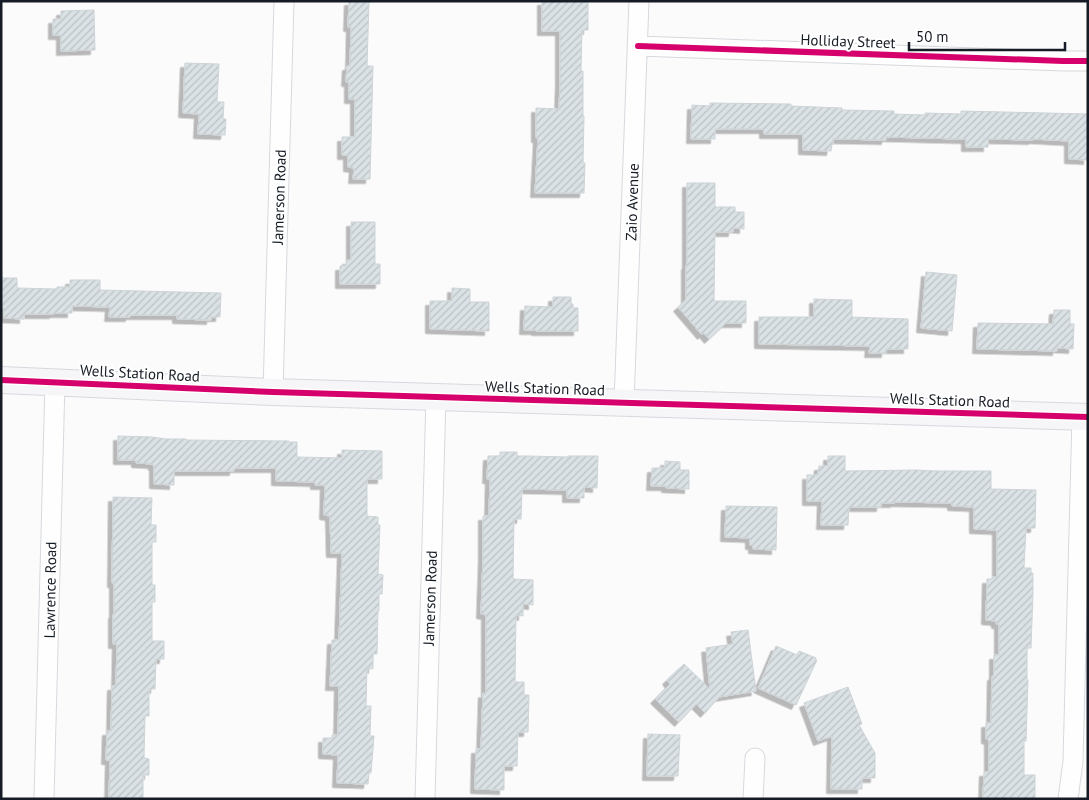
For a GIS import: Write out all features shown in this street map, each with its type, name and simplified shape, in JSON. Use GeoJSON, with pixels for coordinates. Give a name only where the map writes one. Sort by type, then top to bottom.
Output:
{"type":"FeatureCollection","features":[{"type":"Feature","properties":{"kind":"street","name":"Jamerson Road"},"geometry":{"type":"LineString","coordinates":[[273,392],[284,1]]}},
{"type":"Feature","properties":{"kind":"street","name":"Zaio Avenue"},"geometry":{"type":"LineString","coordinates":[[624,402],[640,1]]}},
{"type":"Feature","properties":{"kind":"street","name":"Holliday Street"},"geometry":{"type":"LineString","coordinates":[[638,46],[1088,61]]}},
{"type":"Feature","properties":{"kind":"street","name":"Wells Station Road"},"geometry":{"type":"LineString","coordinates":[[1,380],[273,392],[1085,417]]}},
{"type":"Feature","properties":{"kind":"street","name":"Lawrence Road"},"geometry":{"type":"LineString","coordinates":[[44,799],[55,382]]}},
{"type":"Feature","properties":{"kind":"street","name":"Jamerson Road"},"geometry":{"type":"LineString","coordinates":[[424,799],[436,397]]}},
{"type":"Feature","properties":{"kind":"street"},"geometry":{"type":"LineString","coordinates":[[1068,799],[1073,761],[1085,417]]}},
{"type":"Feature","properties":{"kind":"street"},"geometry":{"type":"LineString","coordinates":[[753,799],[755,758]]}},
{"type":"Feature","properties":{"kind":"building"},"geometry":{"type":"Polygon","coordinates":[[[349,1],[369,1],[367,66],[373,66],[370,179],[353,179],[354,168],[348,167],[348,155],[342,155],[342,137],[355,137],[355,99],[349,99],[349,82],[346,82],[347,66],[350,66],[351,27],[348,27],[349,1]]]}},
{"type":"Feature","properties":{"kind":"building"},"geometry":{"type":"Polygon","coordinates":[[[542,1],[588,1],[588,30],[582,30],[581,71],[583,71],[584,193],[535,193],[538,138],[536,138],[536,108],[559,109],[560,84],[560,31],[542,31],[542,1]]]}},
{"type":"Feature","properties":{"kind":"building"},"geometry":{"type":"Polygon","coordinates":[[[94,10],[95,50],[61,51],[61,35],[53,35],[53,19],[61,19],[61,11],[94,10]]]}},
{"type":"Feature","properties":{"kind":"building"},"geometry":{"type":"Polygon","coordinates":[[[185,63],[219,64],[217,102],[224,102],[223,119],[226,119],[225,135],[198,134],[199,114],[183,113],[185,63]]]}},
{"type":"Feature","properties":{"kind":"building"},"geometry":{"type":"Polygon","coordinates":[[[710,103],[791,104],[791,106],[842,108],[842,110],[894,111],[894,114],[925,115],[925,113],[961,114],[961,111],[1088,114],[1088,160],[1069,159],[1069,141],[1033,139],[988,139],[988,147],[966,147],[966,139],[886,137],[886,140],[833,139],[831,151],[803,150],[803,134],[764,134],[764,129],[715,129],[715,139],[691,139],[692,105],[710,106],[710,103]]]}},
{"type":"Feature","properties":{"kind":"building"},"geometry":{"type":"Polygon","coordinates":[[[687,183],[715,183],[715,207],[735,207],[735,212],[744,212],[744,229],[733,228],[733,232],[715,232],[714,301],[746,301],[746,323],[726,323],[709,339],[704,333],[702,335],[678,307],[686,300],[687,183]]]}},
{"type":"Feature","properties":{"kind":"building"},"geometry":{"type":"Polygon","coordinates":[[[351,222],[375,222],[375,264],[380,264],[380,284],[340,284],[340,266],[346,266],[347,260],[351,260],[351,222]]]}},
{"type":"Feature","properties":{"kind":"building"},"geometry":{"type":"Polygon","coordinates":[[[926,272],[957,275],[952,331],[921,328],[926,272]]]}},
{"type":"Feature","properties":{"kind":"building"},"geometry":{"type":"Polygon","coordinates":[[[1,278],[17,278],[17,288],[57,289],[57,287],[70,287],[70,280],[100,280],[100,290],[221,293],[220,317],[211,317],[211,320],[177,319],[177,315],[109,317],[110,307],[72,306],[72,313],[24,314],[24,319],[4,318],[4,308],[1,308],[1,278]]]}},
{"type":"Feature","properties":{"kind":"building"},"geometry":{"type":"Polygon","coordinates":[[[452,288],[470,289],[470,302],[489,302],[489,331],[430,329],[430,301],[452,301],[452,288]]]}},
{"type":"Feature","properties":{"kind":"building"},"geometry":{"type":"Polygon","coordinates":[[[553,297],[571,297],[573,308],[578,308],[578,331],[524,330],[525,306],[553,307],[553,297]]]}},
{"type":"Feature","properties":{"kind":"building"},"geometry":{"type":"Polygon","coordinates":[[[814,299],[852,300],[852,317],[908,319],[908,349],[886,349],[886,353],[869,353],[870,346],[759,344],[759,317],[814,317],[814,299]]]}},
{"type":"Feature","properties":{"kind":"building"},"geometry":{"type":"Polygon","coordinates":[[[1054,310],[1070,310],[1070,324],[1074,324],[1073,349],[1057,348],[1057,351],[977,349],[978,323],[1053,324],[1054,310]]]}},
{"type":"Feature","properties":{"kind":"building"},"geometry":{"type":"Polygon","coordinates":[[[118,436],[186,440],[289,441],[297,442],[297,457],[342,458],[342,450],[382,451],[382,479],[367,479],[367,516],[378,517],[378,525],[380,525],[378,574],[383,575],[382,594],[379,594],[377,654],[373,654],[373,669],[367,668],[366,706],[371,706],[370,736],[374,736],[371,773],[369,773],[368,784],[337,783],[338,755],[323,754],[323,738],[332,738],[332,735],[338,735],[339,686],[330,686],[332,640],[339,640],[342,553],[331,553],[330,516],[324,515],[325,485],[315,485],[315,482],[276,481],[276,468],[234,468],[234,471],[174,471],[174,485],[154,484],[153,464],[136,463],[136,460],[118,460],[118,436]]]}},
{"type":"Feature","properties":{"kind":"building"},"geometry":{"type":"Polygon","coordinates":[[[500,452],[517,452],[517,456],[598,456],[597,488],[584,487],[584,498],[567,498],[567,490],[522,489],[521,519],[514,519],[513,579],[533,580],[533,605],[523,604],[523,616],[516,615],[515,682],[524,682],[524,695],[529,695],[528,732],[518,732],[517,766],[504,766],[504,790],[475,789],[476,749],[481,749],[483,693],[486,694],[486,615],[481,614],[483,516],[489,516],[490,479],[487,479],[488,456],[500,456],[500,452]]]}},
{"type":"Feature","properties":{"kind":"building"},"geometry":{"type":"Polygon","coordinates":[[[828,456],[845,456],[845,471],[991,471],[991,489],[1036,490],[1035,528],[1026,528],[1024,568],[1031,568],[1031,573],[1033,573],[1033,593],[1031,648],[1027,648],[1028,680],[1024,775],[1035,775],[1035,799],[983,799],[984,772],[989,772],[989,740],[986,739],[986,723],[991,723],[994,655],[999,655],[999,624],[996,624],[996,621],[986,620],[987,579],[997,577],[997,530],[974,529],[974,507],[952,506],[952,503],[895,502],[881,503],[881,507],[849,507],[848,525],[821,525],[822,501],[807,501],[807,475],[818,475],[819,466],[828,466],[828,456]]]}},
{"type":"Feature","properties":{"kind":"building"},"geometry":{"type":"Polygon","coordinates":[[[665,461],[680,462],[680,470],[689,470],[689,489],[651,486],[652,468],[665,468],[665,461]]]}},
{"type":"Feature","properties":{"kind":"building"},"geometry":{"type":"Polygon","coordinates":[[[113,497],[152,498],[151,525],[156,525],[156,542],[152,542],[152,585],[155,585],[155,602],[152,602],[152,641],[164,641],[164,659],[156,659],[155,689],[149,689],[149,716],[145,716],[144,758],[149,759],[149,775],[143,775],[143,799],[109,799],[110,760],[106,760],[107,731],[111,731],[112,686],[116,686],[117,644],[113,644],[113,497]]]}},
{"type":"Feature","properties":{"kind":"building"},"geometry":{"type":"Polygon","coordinates":[[[726,506],[777,507],[776,550],[753,549],[753,545],[750,545],[750,538],[725,537],[726,506]]]}},
{"type":"Feature","properties":{"kind":"building"},"geometry":{"type":"Polygon","coordinates":[[[748,630],[756,691],[719,697],[705,713],[696,704],[679,722],[655,699],[670,684],[667,680],[684,664],[710,689],[706,648],[733,644],[731,632],[748,630]]]}},
{"type":"Feature","properties":{"kind":"building"},"geometry":{"type":"Polygon","coordinates":[[[776,646],[797,655],[799,651],[817,660],[796,705],[758,688],[776,646]]]}},
{"type":"Feature","properties":{"kind":"building"},"geometry":{"type":"Polygon","coordinates":[[[848,687],[862,724],[859,725],[875,753],[875,778],[862,778],[862,789],[831,789],[832,736],[818,741],[804,703],[848,687]]]}},
{"type":"Feature","properties":{"kind":"building"},"geometry":{"type":"Polygon","coordinates":[[[648,734],[680,735],[678,776],[647,776],[648,734]]]}},
{"type":"Feature","properties":{"kind":"cycle path"},"geometry":{"type":"LineString","coordinates":[[638,46],[1088,61]]}},
{"type":"Feature","properties":{"kind":"cycle path"},"geometry":{"type":"LineString","coordinates":[[1,380],[273,392],[1088,417]]}}]}
